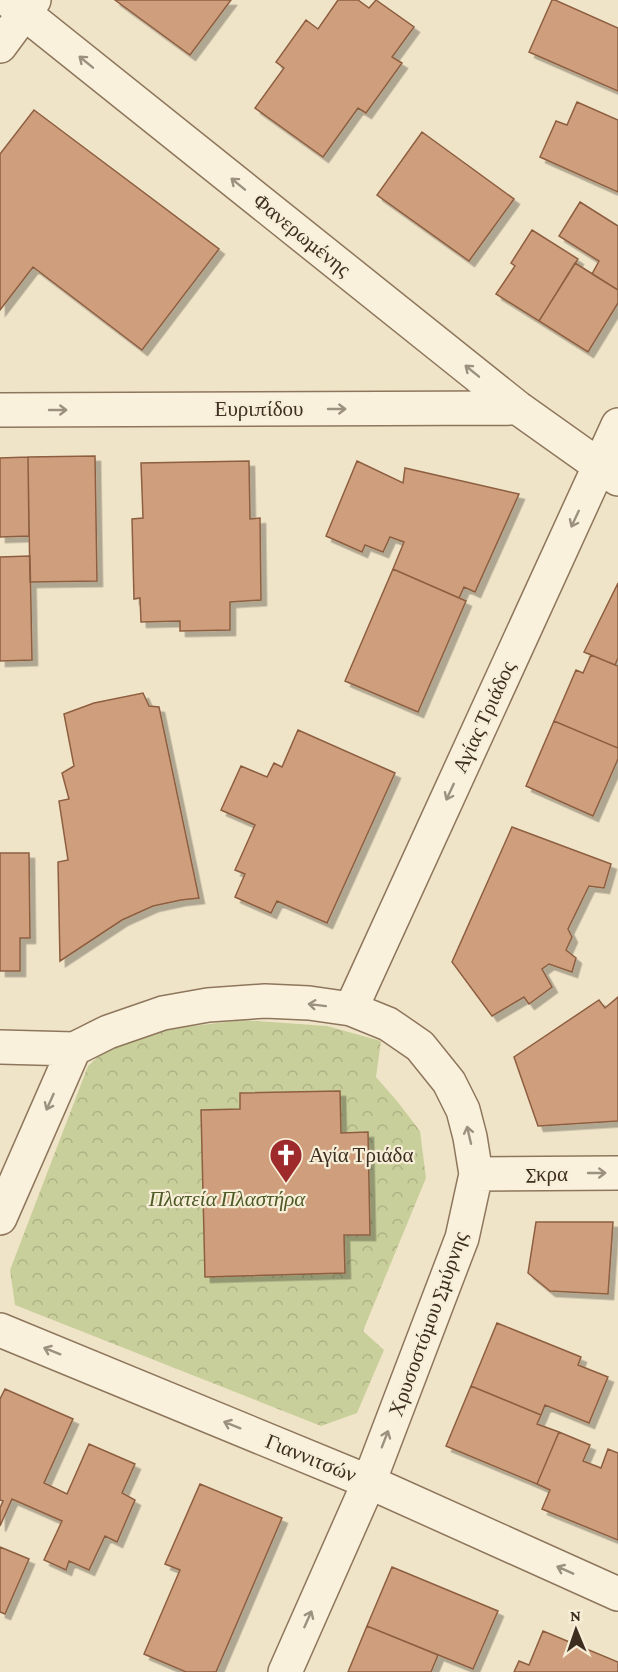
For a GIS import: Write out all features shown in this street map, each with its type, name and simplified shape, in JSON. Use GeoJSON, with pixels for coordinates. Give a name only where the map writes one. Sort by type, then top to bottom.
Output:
{"type":"FeatureCollection","features":[{"type":"Feature","properties":{"kind":"street"},"geometry":{"type":"LineString","coordinates":[[0,46],[22,4]]}},
{"type":"Feature","properties":{"kind":"street","name":"Φανερωμένης"},"geometry":{"type":"LineString","coordinates":[[22,4],[518,408],[609,472]]}},
{"type":"Feature","properties":{"kind":"street","name":"Ευριπίδου"},"geometry":{"type":"LineString","coordinates":[[0,410],[518,408]]}},
{"type":"Feature","properties":{"kind":"street","name":"Αγίας Τριάδος"},"geometry":{"type":"LineString","coordinates":[[351,1009],[609,472],[618,425]]}},
{"type":"Feature","properties":{"kind":"street","name":"Χρυσοστόμου Σμύρνης"},"geometry":{"type":"LineString","coordinates":[[74,1049],[108,1032],[163,1013],[208,1005],[265,1001],[309,1003],[351,1009],[388,1024],[420,1046],[449,1082],[463,1110],[471,1137],[476,1174],[462,1238],[369,1482],[285,1672]]}},
{"type":"Feature","properties":{"kind":"street"},"geometry":{"type":"LineString","coordinates":[[0,1047],[74,1049],[0,1218]]}},
{"type":"Feature","properties":{"kind":"street","name":"Σκρα"},"geometry":{"type":"LineString","coordinates":[[476,1174],[618,1173]]}},
{"type":"Feature","properties":{"kind":"street","name":"Γιαννιτσών"},"geometry":{"type":"LineString","coordinates":[[0,1330],[369,1482],[618,1594]]}},
{"type":"Feature","properties":{"kind":"green space","name":"Πλατεία Πλαστήρα"},"geometry":{"type":"Polygon","coordinates":[[[242,1020],[327,1026],[381,1041],[376,1077],[420,1131],[426,1178],[363,1331],[384,1350],[357,1413],[321,1426],[15,1305],[10,1270],[88,1066],[109,1047],[169,1029],[242,1020]]]}},
{"type":"Feature","properties":{"kind":"building"},"geometry":{"type":"Polygon","coordinates":[[[115,0],[231,0],[190,55],[115,0]]]}},
{"type":"Feature","properties":{"kind":"building"},"geometry":{"type":"Polygon","coordinates":[[[338,0],[358,0],[369,8],[376,0],[414,27],[392,57],[402,63],[366,113],[358,108],[323,157],[255,108],[284,68],[276,62],[306,20],[318,29],[338,0]]]}},
{"type":"Feature","properties":{"kind":"building"},"geometry":{"type":"Polygon","coordinates":[[[552,0],[618,28],[618,91],[529,52],[552,0]]]}},
{"type":"Feature","properties":{"kind":"building"},"geometry":{"type":"Polygon","coordinates":[[[577,102],[618,120],[618,192],[540,157],[556,121],[567,125],[577,102]]]}},
{"type":"Feature","properties":{"kind":"building"},"geometry":{"type":"Polygon","coordinates":[[[34,110],[219,249],[142,350],[33,267],[0,310],[0,154],[34,110]]]}},
{"type":"Feature","properties":{"kind":"building"},"geometry":{"type":"Polygon","coordinates":[[[422,132],[514,199],[469,261],[377,195],[422,132]]]}},
{"type":"Feature","properties":{"kind":"building"},"geometry":{"type":"Polygon","coordinates":[[[580,202],[618,226],[618,290],[592,274],[599,261],[559,236],[580,202]]]}},
{"type":"Feature","properties":{"kind":"building"},"geometry":{"type":"Polygon","coordinates":[[[532,230],[578,259],[539,321],[496,294],[515,266],[511,263],[532,230]]]}},
{"type":"Feature","properties":{"kind":"building"},"geometry":{"type":"Polygon","coordinates":[[[575,263],[618,290],[618,303],[588,352],[539,321],[575,263]]]}},
{"type":"Feature","properties":{"kind":"building"},"geometry":{"type":"Polygon","coordinates":[[[95,456],[97,581],[30,582],[28,457],[95,456]]]}},
{"type":"Feature","properties":{"kind":"building"},"geometry":{"type":"Polygon","coordinates":[[[28,457],[29,536],[0,537],[0,458],[28,457]]]}},
{"type":"Feature","properties":{"kind":"building"},"geometry":{"type":"Polygon","coordinates":[[[249,461],[250,519],[260,518],[261,600],[230,602],[230,630],[180,631],[180,621],[141,622],[140,598],[134,599],[132,519],[143,518],[141,463],[249,461]]]}},
{"type":"Feature","properties":{"kind":"building"},"geometry":{"type":"Polygon","coordinates":[[[357,461],[403,483],[405,468],[519,494],[475,592],[464,587],[459,598],[393,569],[404,542],[390,537],[383,552],[365,545],[362,552],[326,536],[357,461]]]}},
{"type":"Feature","properties":{"kind":"building"},"geometry":{"type":"Polygon","coordinates":[[[30,556],[32,660],[0,661],[0,557],[30,556]]]}},
{"type":"Feature","properties":{"kind":"building"},"geometry":{"type":"Polygon","coordinates":[[[393,569],[466,601],[418,712],[345,681],[393,569]]]}},
{"type":"Feature","properties":{"kind":"building"},"geometry":{"type":"Polygon","coordinates":[[[618,583],[618,658],[615,665],[584,652],[618,583]]]}},
{"type":"Feature","properties":{"kind":"building"},"geometry":{"type":"Polygon","coordinates":[[[591,655],[618,666],[618,748],[554,721],[576,670],[583,673],[591,655]]]}},
{"type":"Feature","properties":{"kind":"building"},"geometry":{"type":"Polygon","coordinates":[[[143,693],[149,706],[159,707],[199,898],[153,906],[122,920],[60,961],[58,862],[68,860],[59,801],[69,799],[62,773],[74,766],[64,714],[94,703],[143,693]]]}},
{"type":"Feature","properties":{"kind":"building"},"geometry":{"type":"Polygon","coordinates":[[[554,721],[618,748],[618,759],[593,816],[526,786],[554,721]]]}},
{"type":"Feature","properties":{"kind":"building"},"geometry":{"type":"Polygon","coordinates":[[[298,730],[395,773],[327,923],[277,901],[271,913],[235,897],[245,874],[235,870],[255,825],[221,810],[241,766],[267,777],[274,763],[282,767],[298,730]]]}},
{"type":"Feature","properties":{"kind":"building"},"geometry":{"type":"Polygon","coordinates":[[[512,827],[611,864],[604,888],[589,886],[568,929],[572,937],[566,950],[576,958],[572,972],[549,964],[542,969],[552,987],[529,1004],[524,997],[492,1016],[452,962],[512,827]]]}},
{"type":"Feature","properties":{"kind":"building"},"geometry":{"type":"Polygon","coordinates":[[[0,853],[29,853],[30,938],[20,938],[20,971],[0,971],[0,853]]]}},
{"type":"Feature","properties":{"kind":"building"},"geometry":{"type":"Polygon","coordinates":[[[618,997],[618,1121],[538,1126],[514,1057],[599,1000],[605,1008],[618,997]]]}},
{"type":"Feature","properties":{"kind":"building","name":"Αγία Τριάδα"},"geometry":{"type":"Polygon","coordinates":[[[340,1091],[341,1133],[368,1132],[370,1235],[344,1235],[345,1273],[205,1277],[201,1110],[240,1109],[240,1093],[340,1091]]]}},
{"type":"Feature","properties":{"kind":"building"},"geometry":{"type":"Polygon","coordinates":[[[536,1222],[613,1222],[608,1294],[550,1291],[528,1273],[536,1222]]]}},
{"type":"Feature","properties":{"kind":"building"},"geometry":{"type":"Polygon","coordinates":[[[497,1323],[581,1357],[578,1365],[608,1377],[589,1423],[545,1405],[541,1415],[471,1386],[497,1323]]]}},
{"type":"Feature","properties":{"kind":"building"},"geometry":{"type":"Polygon","coordinates":[[[471,1386],[541,1415],[537,1424],[559,1432],[537,1484],[446,1446],[471,1386]]]}},
{"type":"Feature","properties":{"kind":"building"},"geometry":{"type":"Polygon","coordinates":[[[5,1389],[73,1419],[44,1483],[67,1494],[89,1444],[135,1464],[122,1493],[135,1500],[117,1542],[105,1536],[89,1570],[69,1561],[66,1570],[44,1560],[62,1521],[12,1499],[0,1526],[0,1508],[3,1501],[0,1500],[0,1399],[5,1389]]]}},
{"type":"Feature","properties":{"kind":"building"},"geometry":{"type":"Polygon","coordinates":[[[559,1432],[590,1445],[583,1461],[601,1468],[608,1449],[618,1453],[618,1540],[542,1509],[550,1490],[537,1484],[559,1432]]]}},
{"type":"Feature","properties":{"kind":"building"},"geometry":{"type":"Polygon","coordinates":[[[200,1484],[282,1518],[216,1672],[186,1672],[144,1654],[180,1570],[165,1564],[200,1484]]]}},
{"type":"Feature","properties":{"kind":"building"},"geometry":{"type":"Polygon","coordinates":[[[0,1547],[29,1559],[5,1614],[0,1612],[0,1547]]]}},
{"type":"Feature","properties":{"kind":"building"},"geometry":{"type":"Polygon","coordinates":[[[392,1567],[498,1611],[473,1669],[367,1626],[392,1567]]]}},
{"type":"Feature","properties":{"kind":"building"},"geometry":{"type":"Polygon","coordinates":[[[367,1626],[438,1655],[431,1672],[348,1672],[367,1626]]]}},
{"type":"Feature","properties":{"kind":"building"},"geometry":{"type":"Polygon","coordinates":[[[543,1631],[618,1662],[618,1672],[514,1672],[519,1661],[529,1665],[543,1631]]]}},
{"type":"Feature","properties":{"kind":"place","name":"Αγία Τριάδα"},"geometry":{"type":"Point","coordinates":[286,1184]}}]}
